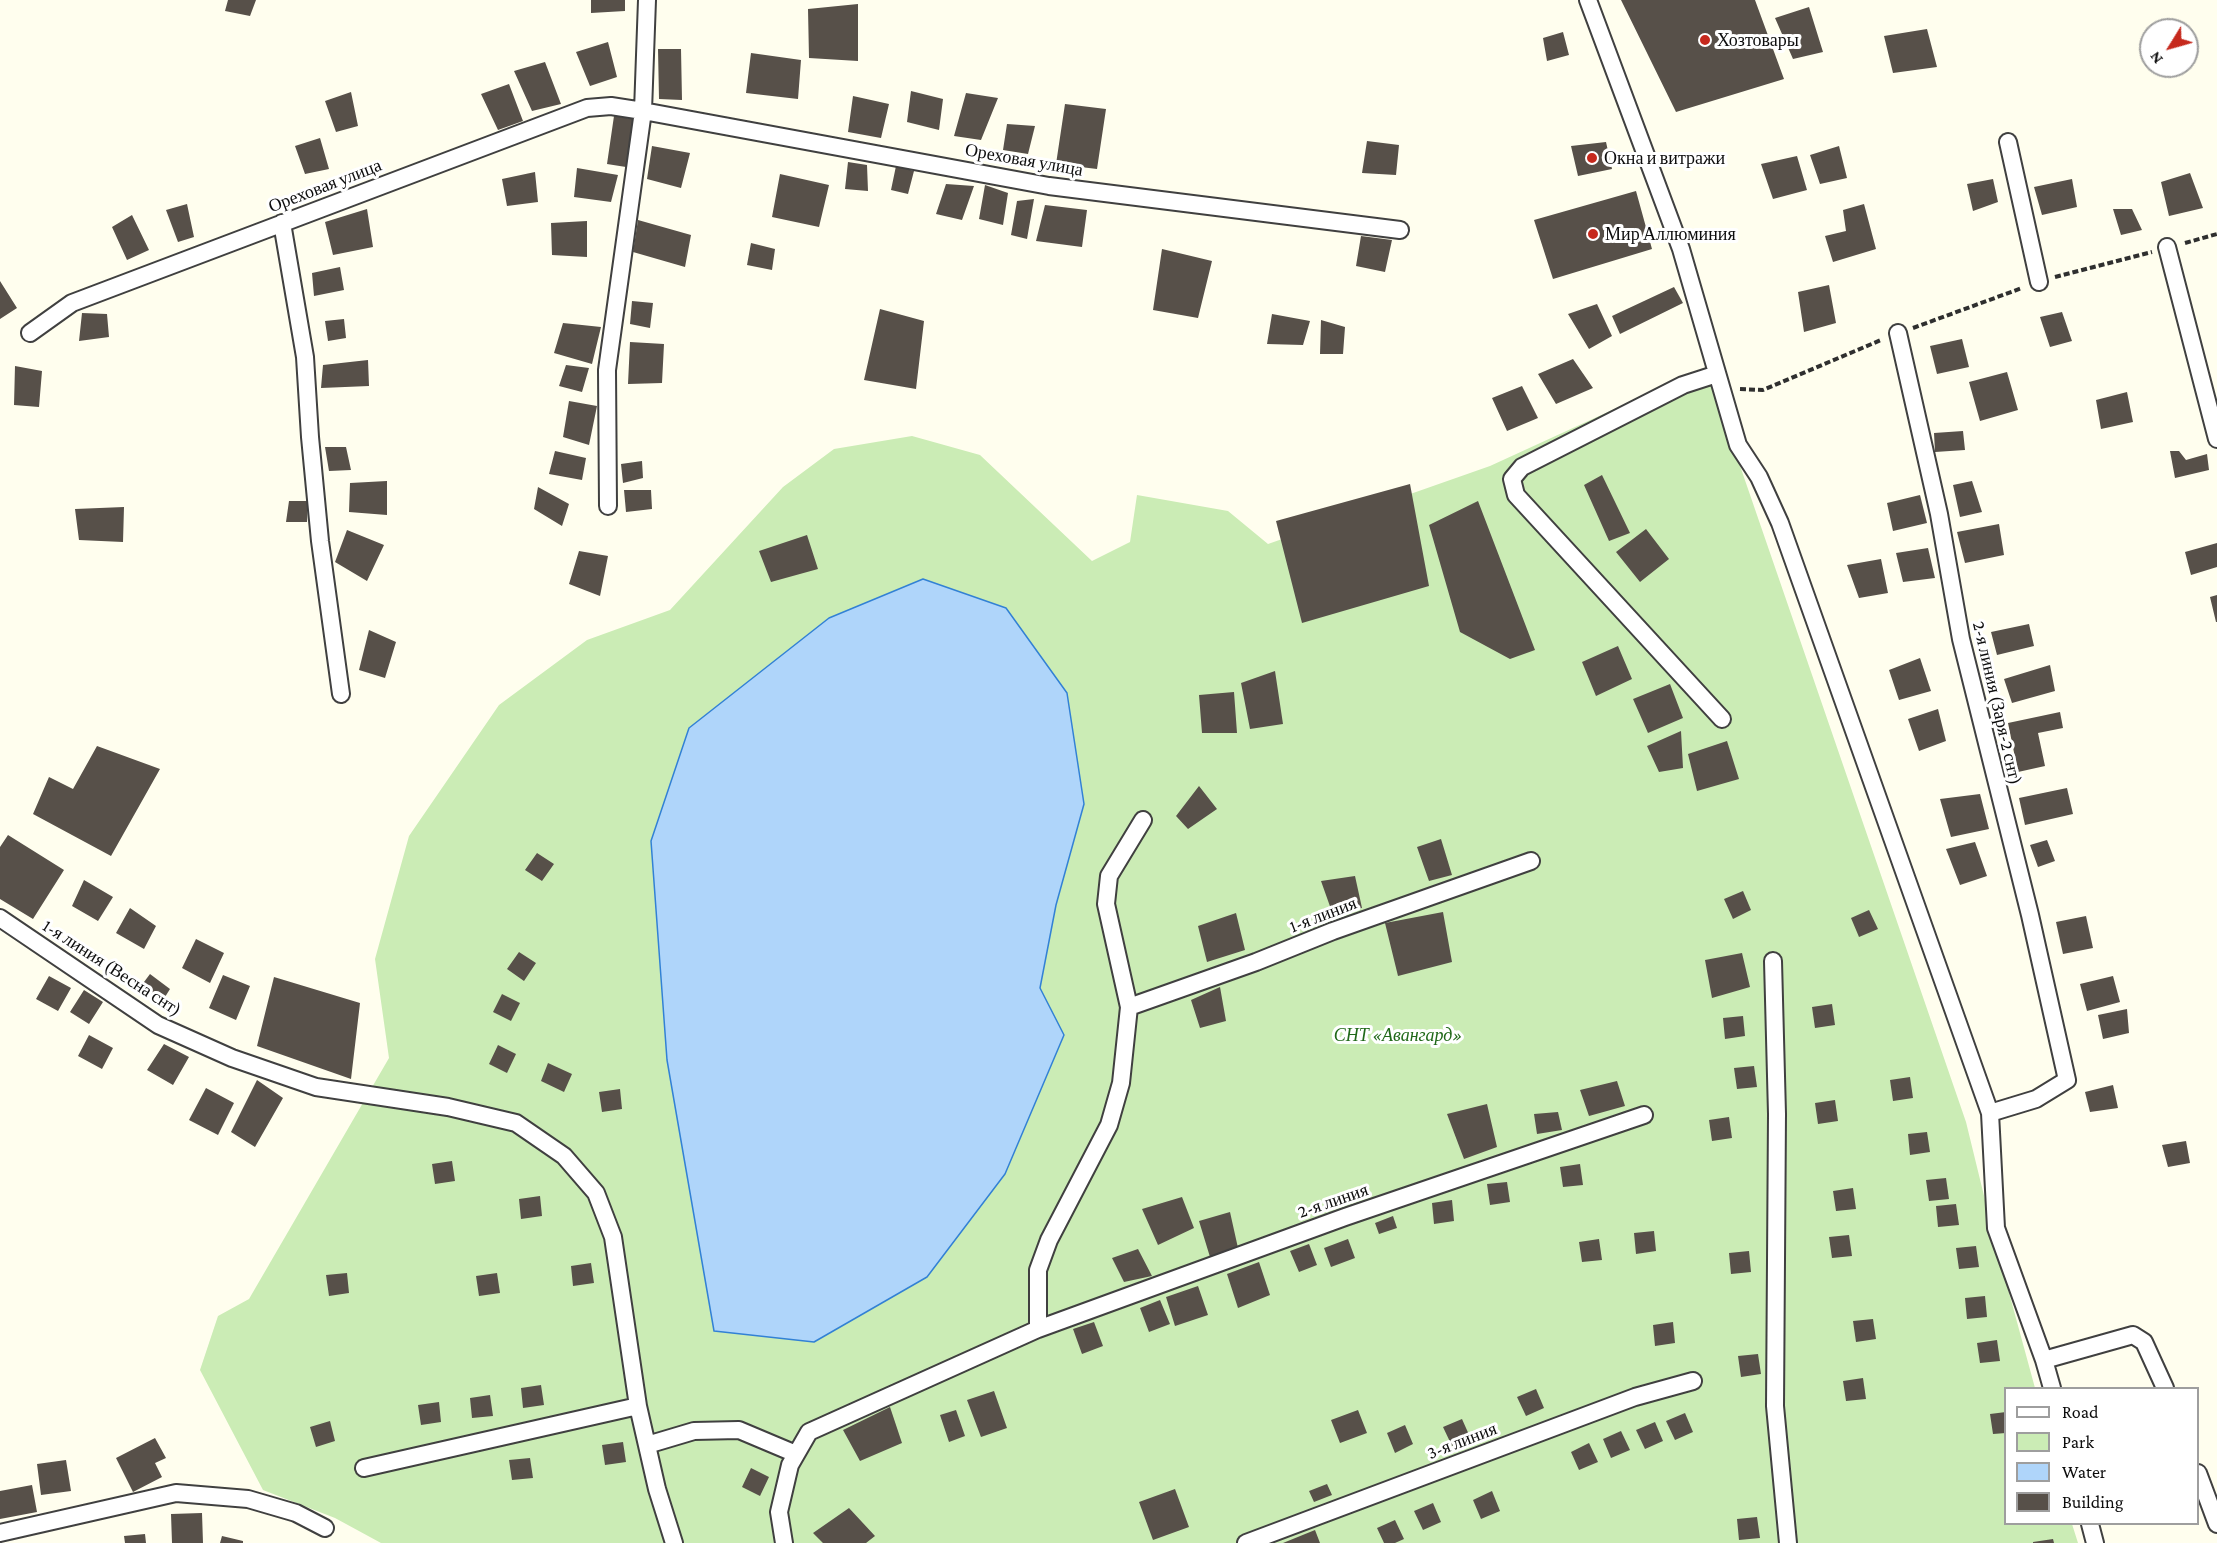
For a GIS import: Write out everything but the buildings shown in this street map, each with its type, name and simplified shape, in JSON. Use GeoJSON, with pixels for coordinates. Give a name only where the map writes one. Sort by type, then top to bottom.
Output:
{"type":"FeatureCollection","features":[{"type":"Feature","properties":{"kind":"street"},"geometry":{"type":"LineString","coordinates":[[608,506],[607,370],[643,111],[647,0]]}},
{"type":"Feature","properties":{"kind":"street"},"geometry":{"type":"LineString","coordinates":[[1588,0],[1681,249],[1738,445],[1759,477],[1780,523],[1807,594],[1990,1113],[1996,1228],[2044,1360],[2051,1387]]}},
{"type":"Feature","properties":{"kind":"street","name":"Ореховая улица"},"geometry":{"type":"LineString","coordinates":[[30,333],[72,303],[587,108],[611,106],[1049,186],[1400,230]]}},
{"type":"Feature","properties":{"kind":"street"},"geometry":{"type":"LineString","coordinates":[[2008,142],[2039,282]]}},
{"type":"Feature","properties":{"kind":"street"},"geometry":{"type":"LineString","coordinates":[[282,223],[305,357],[320,541],[341,694]]}},
{"type":"Feature","properties":{"kind":"street"},"geometry":{"type":"LineString","coordinates":[[2167,248],[2217,439]]}},
{"type":"Feature","properties":{"kind":"street","name":"2-я линия (Заря-2 снт)"},"geometry":{"type":"LineString","coordinates":[[1898,333],[1939,513],[1961,639],[2030,915],[2067,1080],[2036,1099],[1990,1113]]}},
{"type":"Feature","properties":{"kind":"street"},"geometry":{"type":"LineString","coordinates":[[1717,374],[1683,386],[1522,467],[1512,479],[1516,495],[1722,719]]}},
{"type":"Feature","properties":{"kind":"street"},"geometry":{"type":"LineString","coordinates":[[1038,1329],[1038,1270],[1049,1240],[1109,1125],[1121,1083],[1129,1007],[1106,904],[1109,876],[1143,820]]}},
{"type":"Feature","properties":{"kind":"street","name":"1-я линия"},"geometry":{"type":"LineString","coordinates":[[1129,1007],[1531,861]]}},
{"type":"Feature","properties":{"kind":"street","name":"1-я линия (Весна снт)"},"geometry":{"type":"LineString","coordinates":[[0,918],[158,1025],[232,1058],[316,1087],[447,1107],[516,1123],[564,1156],[596,1192],[613,1237],[638,1406],[657,1489],[674,1543]]}},
{"type":"Feature","properties":{"kind":"street"},"geometry":{"type":"LineString","coordinates":[[1773,961],[1778,1114],[1775,1406],[1788,1543]]}},
{"type":"Feature","properties":{"kind":"street","name":"2-я линия"},"geometry":{"type":"LineString","coordinates":[[784,1543],[779,1512],[790,1465],[810,1432],[1038,1329],[1345,1216],[1644,1115]]}},
{"type":"Feature","properties":{"kind":"street"},"geometry":{"type":"LineString","coordinates":[[2044,1360],[2133,1335],[2144,1342],[2164,1387]]}},
{"type":"Feature","properties":{"kind":"street","name":"3-я линия"},"geometry":{"type":"LineString","coordinates":[[1246,1543],[1635,1397],[1693,1381]]}},
{"type":"Feature","properties":{"kind":"street"},"geometry":{"type":"LineString","coordinates":[[364,1468],[638,1406]]}},
{"type":"Feature","properties":{"kind":"street"},"geometry":{"type":"LineString","coordinates":[[647,1445],[694,1431],[739,1430],[796,1454]]}},
{"type":"Feature","properties":{"kind":"street"},"geometry":{"type":"LineString","coordinates":[[2199,1476],[2217,1524]]}},
{"type":"Feature","properties":{"kind":"street"},"geometry":{"type":"LineString","coordinates":[[0,1533],[176,1493],[248,1499],[296,1513],[325,1528]]}},
{"type":"Feature","properties":{"kind":"street"},"geometry":{"type":"LineString","coordinates":[[2090,1525],[2096,1543]]}},
{"type":"Feature","properties":{"kind":"path"},"geometry":{"type":"LineString","coordinates":[[1717,374],[1741,390],[1763,390],[1898,333],[2039,282],[2217,234]]}},
{"type":"Feature","properties":{"kind":"green space","name":"СНТ «Авангард»"},"geometry":{"type":"Polygon","coordinates":[[[1706,367],[1966,1122],[1996,1245],[2035,1387],[2004,1387],[2004,1525],[2072,1525],[2078,1543],[381,1543],[335,1518],[263,1490],[200,1370],[218,1316],[249,1299],[389,1058],[375,959],[409,836],[499,705],[587,640],[670,610],[783,487],[834,449],[912,436],[980,455],[1092,561],[1130,542],[1137,495],[1228,511],[1268,544],[1490,466],[1706,367]]]}},
{"type":"Feature","properties":{"kind":"water"},"geometry":{"type":"Polygon","coordinates":[[[923,579],[1006,608],[1067,693],[1084,804],[1056,905],[1040,988],[1064,1035],[1005,1174],[927,1277],[814,1342],[714,1331],[667,1060],[651,841],[689,728],[829,618],[923,579]]]}},
{"type":"Feature","properties":{"kind":"place","name":"Хозтовары"},"geometry":{"type":"Point","coordinates":[1705,40]}},
{"type":"Feature","properties":{"kind":"place","name":"Окна и витражи"},"geometry":{"type":"Point","coordinates":[1592,158]}},
{"type":"Feature","properties":{"kind":"place","name":"Мир Аллюминия"},"geometry":{"type":"Point","coordinates":[1593,234]}}]}
